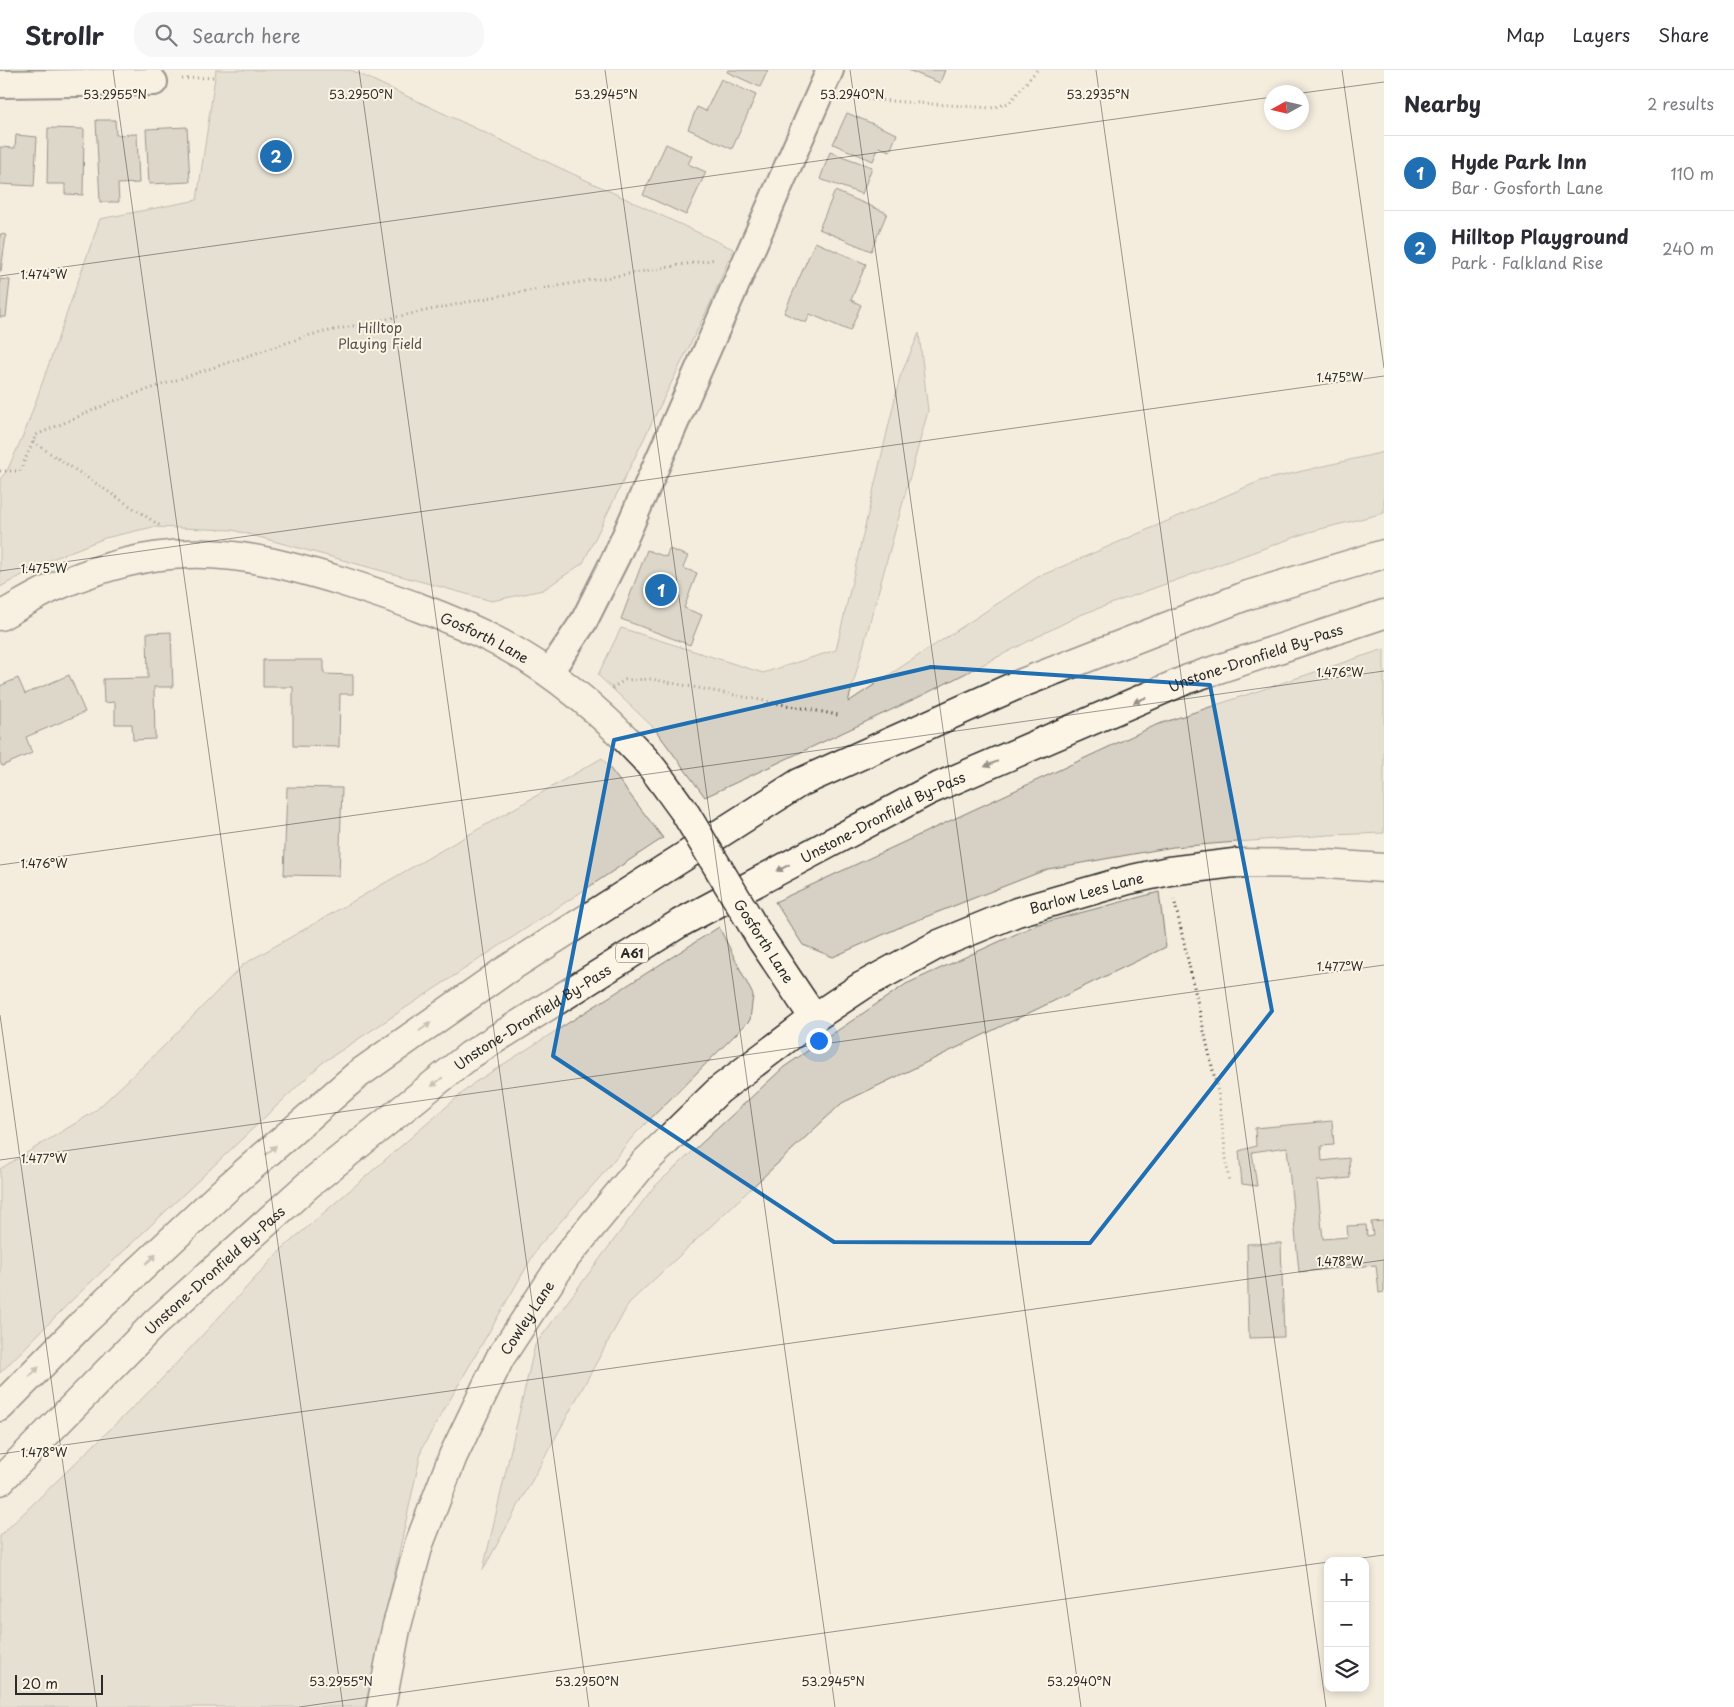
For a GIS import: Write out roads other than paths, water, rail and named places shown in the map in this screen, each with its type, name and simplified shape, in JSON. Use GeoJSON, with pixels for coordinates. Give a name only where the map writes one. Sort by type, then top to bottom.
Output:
{"type":"FeatureCollection","features":[{"type":"Feature","properties":{"kind":"main road","name":"Gosforth Lane"},"geometry":{"type":"LineString","coordinates":[[0,616],[57,586],[109,567],[145,559],[186,554],[221,554],[270,561],[397,599],[498,642],[549,673],[589,706],[644,759],[684,811],[761,939],[814,1018]]}},
{"type":"Feature","properties":{"kind":"main road"},"geometry":{"type":"LineString","coordinates":[[0,1407],[83,1323],[219,1196],[357,1075],[503,972],[799,783],[1017,685],[1229,602],[1384,554]]}},
{"type":"Feature","properties":{"kind":"main road","name":"Unstone-Dronfield By-Pass"},"geometry":{"type":"LineString","coordinates":[[0,1481],[155,1323],[308,1185],[470,1056],[680,923],[928,791],[1188,679],[1384,614]]}},
{"type":"Feature","properties":{"kind":"main road","name":"Barlow Lees Lane"},"geometry":{"type":"LineString","coordinates":[[814,1018],[862,986],[939,944],[1016,912],[1119,883],[1169,871],[1234,863],[1326,864],[1384,868]]}},
{"type":"Feature","properties":{"kind":"main road","name":"Cowley Lane"},"geometry":{"type":"LineString","coordinates":[[381,1707],[396,1629],[420,1544],[453,1456],[500,1358],[567,1256],[644,1163],[719,1090],[814,1018]]}},
{"type":"Feature","properties":{"kind":"street"},"geometry":{"type":"LineString","coordinates":[[549,673],[584,621],[617,555],[830,70]]}},
{"type":"Feature","properties":{"kind":"street"},"geometry":{"type":"LineString","coordinates":[[0,84],[154,82]]}},
{"type":"Feature","properties":{"kind":"place","name":"Hilltop Playground"},"geometry":{"type":"Point","coordinates":[276,156]}},
{"type":"Feature","properties":{"kind":"place","name":"Hyde Park Inn"},"geometry":{"type":"Point","coordinates":[661,590]}},
{"type":"Feature","properties":{"kind":"park label","name":"Hilltop Playing Field"},"geometry":{"type":"Point","coordinates":[380,336]}}]}
